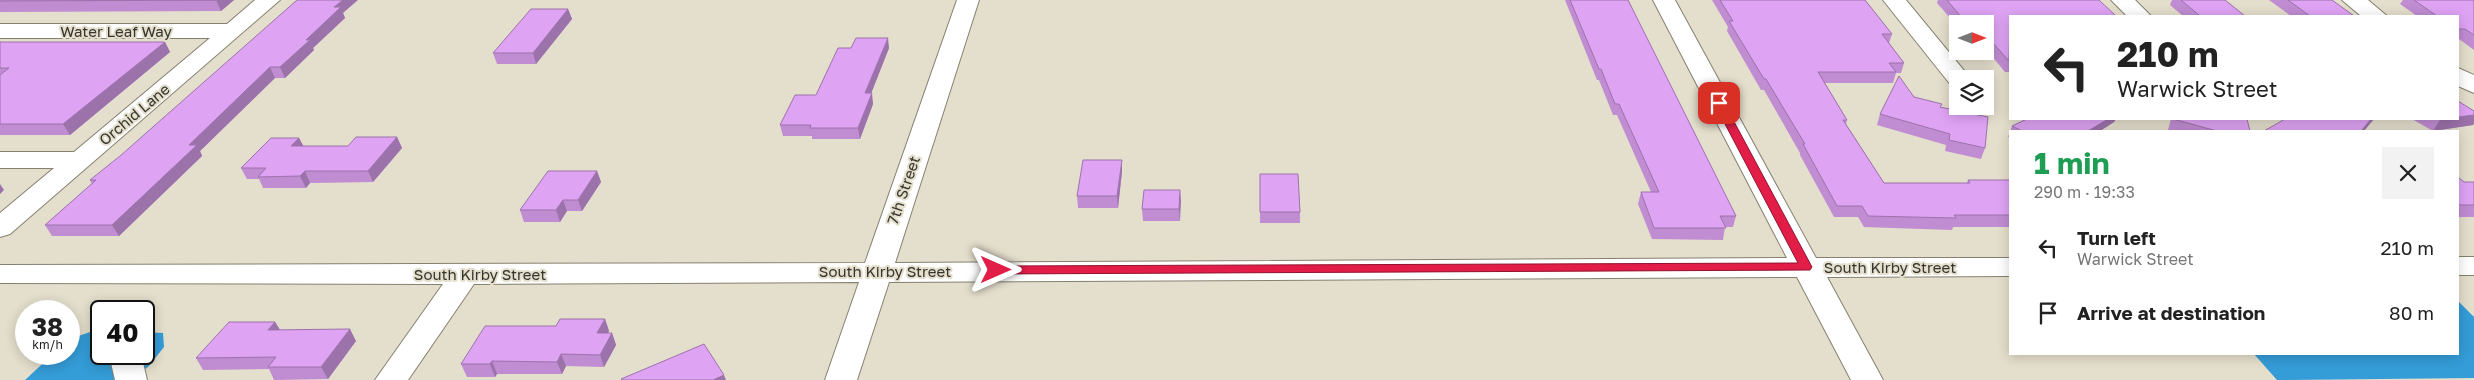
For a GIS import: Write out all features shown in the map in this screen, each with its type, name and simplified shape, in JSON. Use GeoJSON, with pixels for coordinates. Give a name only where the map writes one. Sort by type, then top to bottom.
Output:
{"type":"FeatureCollection","features":[{"type":"Feature","properties":{"kind":"street","name":"Orchid Lane"},"geometry":{"type":"LineString","coordinates":[[0,228],[269,0]]}},
{"type":"Feature","properties":{"kind":"street","name":"7th Street"},"geometry":{"type":"LineString","coordinates":[[841,380],[968,0]]}},
{"type":"Feature","properties":{"kind":"street"},"geometry":{"type":"LineString","coordinates":[[1664,0],[1867,380]]}},
{"type":"Feature","properties":{"kind":"street"},"geometry":{"type":"LineString","coordinates":[[1894,0],[1952,70]]}},
{"type":"Feature","properties":{"kind":"street"},"geometry":{"type":"LineString","coordinates":[[2122,0],[2139,15]]}},
{"type":"Feature","properties":{"kind":"street"},"geometry":{"type":"LineString","coordinates":[[2353,0],[2375,15]]}},
{"type":"Feature","properties":{"kind":"street","name":"Water Leaf Way"},"geometry":{"type":"LineString","coordinates":[[0,31],[233,31]]}},
{"type":"Feature","properties":{"kind":"street"},"geometry":{"type":"LineString","coordinates":[[2459,76],[2474,86]]}},
{"type":"Feature","properties":{"kind":"street"},"geometry":{"type":"LineString","coordinates":[[0,160],[80,160]]}},
{"type":"Feature","properties":{"kind":"street","name":"South Kirby Street"},"geometry":{"type":"LineString","coordinates":[[0,274],[465,275],[876,271],[2009,266]]}},
{"type":"Feature","properties":{"kind":"street"},"geometry":{"type":"LineString","coordinates":[[2459,266],[2474,266]]}},
{"type":"Feature","properties":{"kind":"street"},"geometry":{"type":"LineString","coordinates":[[391,380],[465,275]]}},
{"type":"Feature","properties":{"kind":"street"},"geometry":{"type":"LineString","coordinates":[[128,365],[131,380]]}},
{"type":"Feature","properties":{"kind":"water"},"geometry":{"type":"Polygon","coordinates":[[[2459,302],[2474,317],[2474,378],[2277,380],[2255,355],[2459,355],[2459,302]]]}},
{"type":"Feature","properties":{"kind":"water"},"geometry":{"type":"Polygon","coordinates":[[[90,332],[90,365],[150,365],[129,380],[25,380],[41,365],[80,365],[80,336],[90,332]]]}},
{"type":"Feature","properties":{"kind":"water"},"geometry":{"type":"Polygon","coordinates":[[[155,333],[163,333],[164,347],[155,358],[155,333]]]}},
{"type":"Feature","properties":{"kind":"building"},"geometry":{"type":"Polygon","coordinates":[[[0,0],[216,0],[0,1],[0,0]]]}},
{"type":"Feature","properties":{"kind":"building"},"geometry":{"type":"Polygon","coordinates":[[[297,0],[343,0],[334,7],[341,7],[306,40],[310,40],[280,67],[270,67],[189,145],[197,145],[112,225],[45,225],[96,180],[90,180],[120,156],[297,0]]]}},
{"type":"Feature","properties":{"kind":"building"},"geometry":{"type":"Polygon","coordinates":[[[1570,0],[1628,0],[1736,216],[1720,216],[1726,228],[1654,228],[1641,192],[1659,192],[1619,104],[1615,104],[1570,0]]]}},
{"type":"Feature","properties":{"kind":"building"},"geometry":{"type":"Polygon","coordinates":[[[1720,0],[1865,0],[1892,34],[1882,34],[1904,63],[1889,63],[1896,72],[1818,72],[1847,120],[1843,120],[1884,183],[1970,183],[1968,180],[2009,180],[2009,215],[1954,215],[1956,218],[1868,216],[1862,206],[1837,206],[1803,144],[1805,144],[1729,21],[1733,21],[1720,0]]]}},
{"type":"Feature","properties":{"kind":"building"},"geometry":{"type":"Polygon","coordinates":[[[1947,0],[2099,0],[2115,15],[2009,15],[2009,61],[1994,44],[1994,15],[1960,15],[1947,0]]]}},
{"type":"Feature","properties":{"kind":"building"},"geometry":{"type":"Polygon","coordinates":[[[2181,0],[2225,0],[2244,15],[2199,15],[2181,0]]]}},
{"type":"Feature","properties":{"kind":"building"},"geometry":{"type":"Polygon","coordinates":[[[2288,0],[2332,0],[2353,15],[2309,15],[2288,0]]]}},
{"type":"Feature","properties":{"kind":"building"},"geometry":{"type":"Polygon","coordinates":[[[2414,0],[2474,0],[2474,35],[2465,29],[2459,29],[2459,15],[2436,15],[2414,0]]]}},
{"type":"Feature","properties":{"kind":"building"},"geometry":{"type":"Polygon","coordinates":[[[531,9],[568,9],[533,53],[493,53],[531,9]]]}},
{"type":"Feature","properties":{"kind":"building"},"geometry":{"type":"Polygon","coordinates":[[[856,38],[888,38],[865,93],[872,93],[858,128],[810,128],[811,125],[780,125],[795,95],[816,95],[838,48],[851,48],[856,38]]]}},
{"type":"Feature","properties":{"kind":"building"},"geometry":{"type":"Polygon","coordinates":[[[0,42],[165,42],[63,124],[0,124],[0,75],[9,68],[0,68],[0,42]]]}},
{"type":"Feature","properties":{"kind":"building"},"geometry":{"type":"Polygon","coordinates":[[[1899,76],[1914,97],[1942,104],[1940,107],[1949,109],[1949,115],[1978,115],[1988,117],[1985,148],[1949,140],[1950,134],[1880,114],[1899,76]]]}},
{"type":"Feature","properties":{"kind":"building"},"geometry":{"type":"Polygon","coordinates":[[[2459,102],[2474,111],[2474,115],[2459,117],[2459,102]]]}},
{"type":"Feature","properties":{"kind":"building"},"geometry":{"type":"Polygon","coordinates":[[[2025,120],[2106,120],[2090,130],[2020,130],[2012,126],[2025,120]]]}},
{"type":"Feature","properties":{"kind":"building"},"geometry":{"type":"Polygon","coordinates":[[[2177,120],[2247,120],[2250,130],[2213,130],[2177,120]]]}},
{"type":"Feature","properties":{"kind":"building"},"geometry":{"type":"Polygon","coordinates":[[[2283,120],[2370,120],[2362,130],[2266,130],[2283,120]]]}},
{"type":"Feature","properties":{"kind":"building"},"geometry":{"type":"Polygon","coordinates":[[[356,137],[397,137],[368,171],[305,171],[300,176],[258,177],[266,168],[241,168],[271,138],[299,138],[291,146],[348,146],[356,137]]]}},
{"type":"Feature","properties":{"kind":"building"},"geometry":{"type":"Polygon","coordinates":[[[1083,160],[1122,160],[1117,196],[1077,196],[1083,160]]]}},
{"type":"Feature","properties":{"kind":"building"},"geometry":{"type":"Polygon","coordinates":[[[548,171],[597,171],[578,200],[563,200],[556,210],[520,210],[548,171]]]}},
{"type":"Feature","properties":{"kind":"building"},"geometry":{"type":"Polygon","coordinates":[[[1260,174],[1298,174],[1300,212],[1260,212],[1260,174]]]}},
{"type":"Feature","properties":{"kind":"building"},"geometry":{"type":"Polygon","coordinates":[[[2459,178],[2464,182],[2474,182],[2474,205],[2460,205],[2459,178]]]}},
{"type":"Feature","properties":{"kind":"building"},"geometry":{"type":"Polygon","coordinates":[[[1144,190],[1180,190],[1179,209],[1142,209],[1144,190]]]}},
{"type":"Feature","properties":{"kind":"building"},"geometry":{"type":"Polygon","coordinates":[[[560,319],[605,319],[597,333],[612,333],[600,355],[561,354],[557,362],[492,361],[490,364],[461,364],[485,326],[556,326],[560,319]]]}},
{"type":"Feature","properties":{"kind":"building"},"geometry":{"type":"Polygon","coordinates":[[[229,322],[275,322],[268,330],[350,329],[321,367],[268,367],[276,357],[196,358],[229,322]]]}},
{"type":"Feature","properties":{"kind":"building"},"geometry":{"type":"Polygon","coordinates":[[[704,344],[724,375],[713,380],[621,379],[704,344]]]}},
{"type":"Feature","properties":{"kind":"route"},"geometry":{"type":"LineString","coordinates":[[996,270],[1806,267],[1719,103]]}}]}
